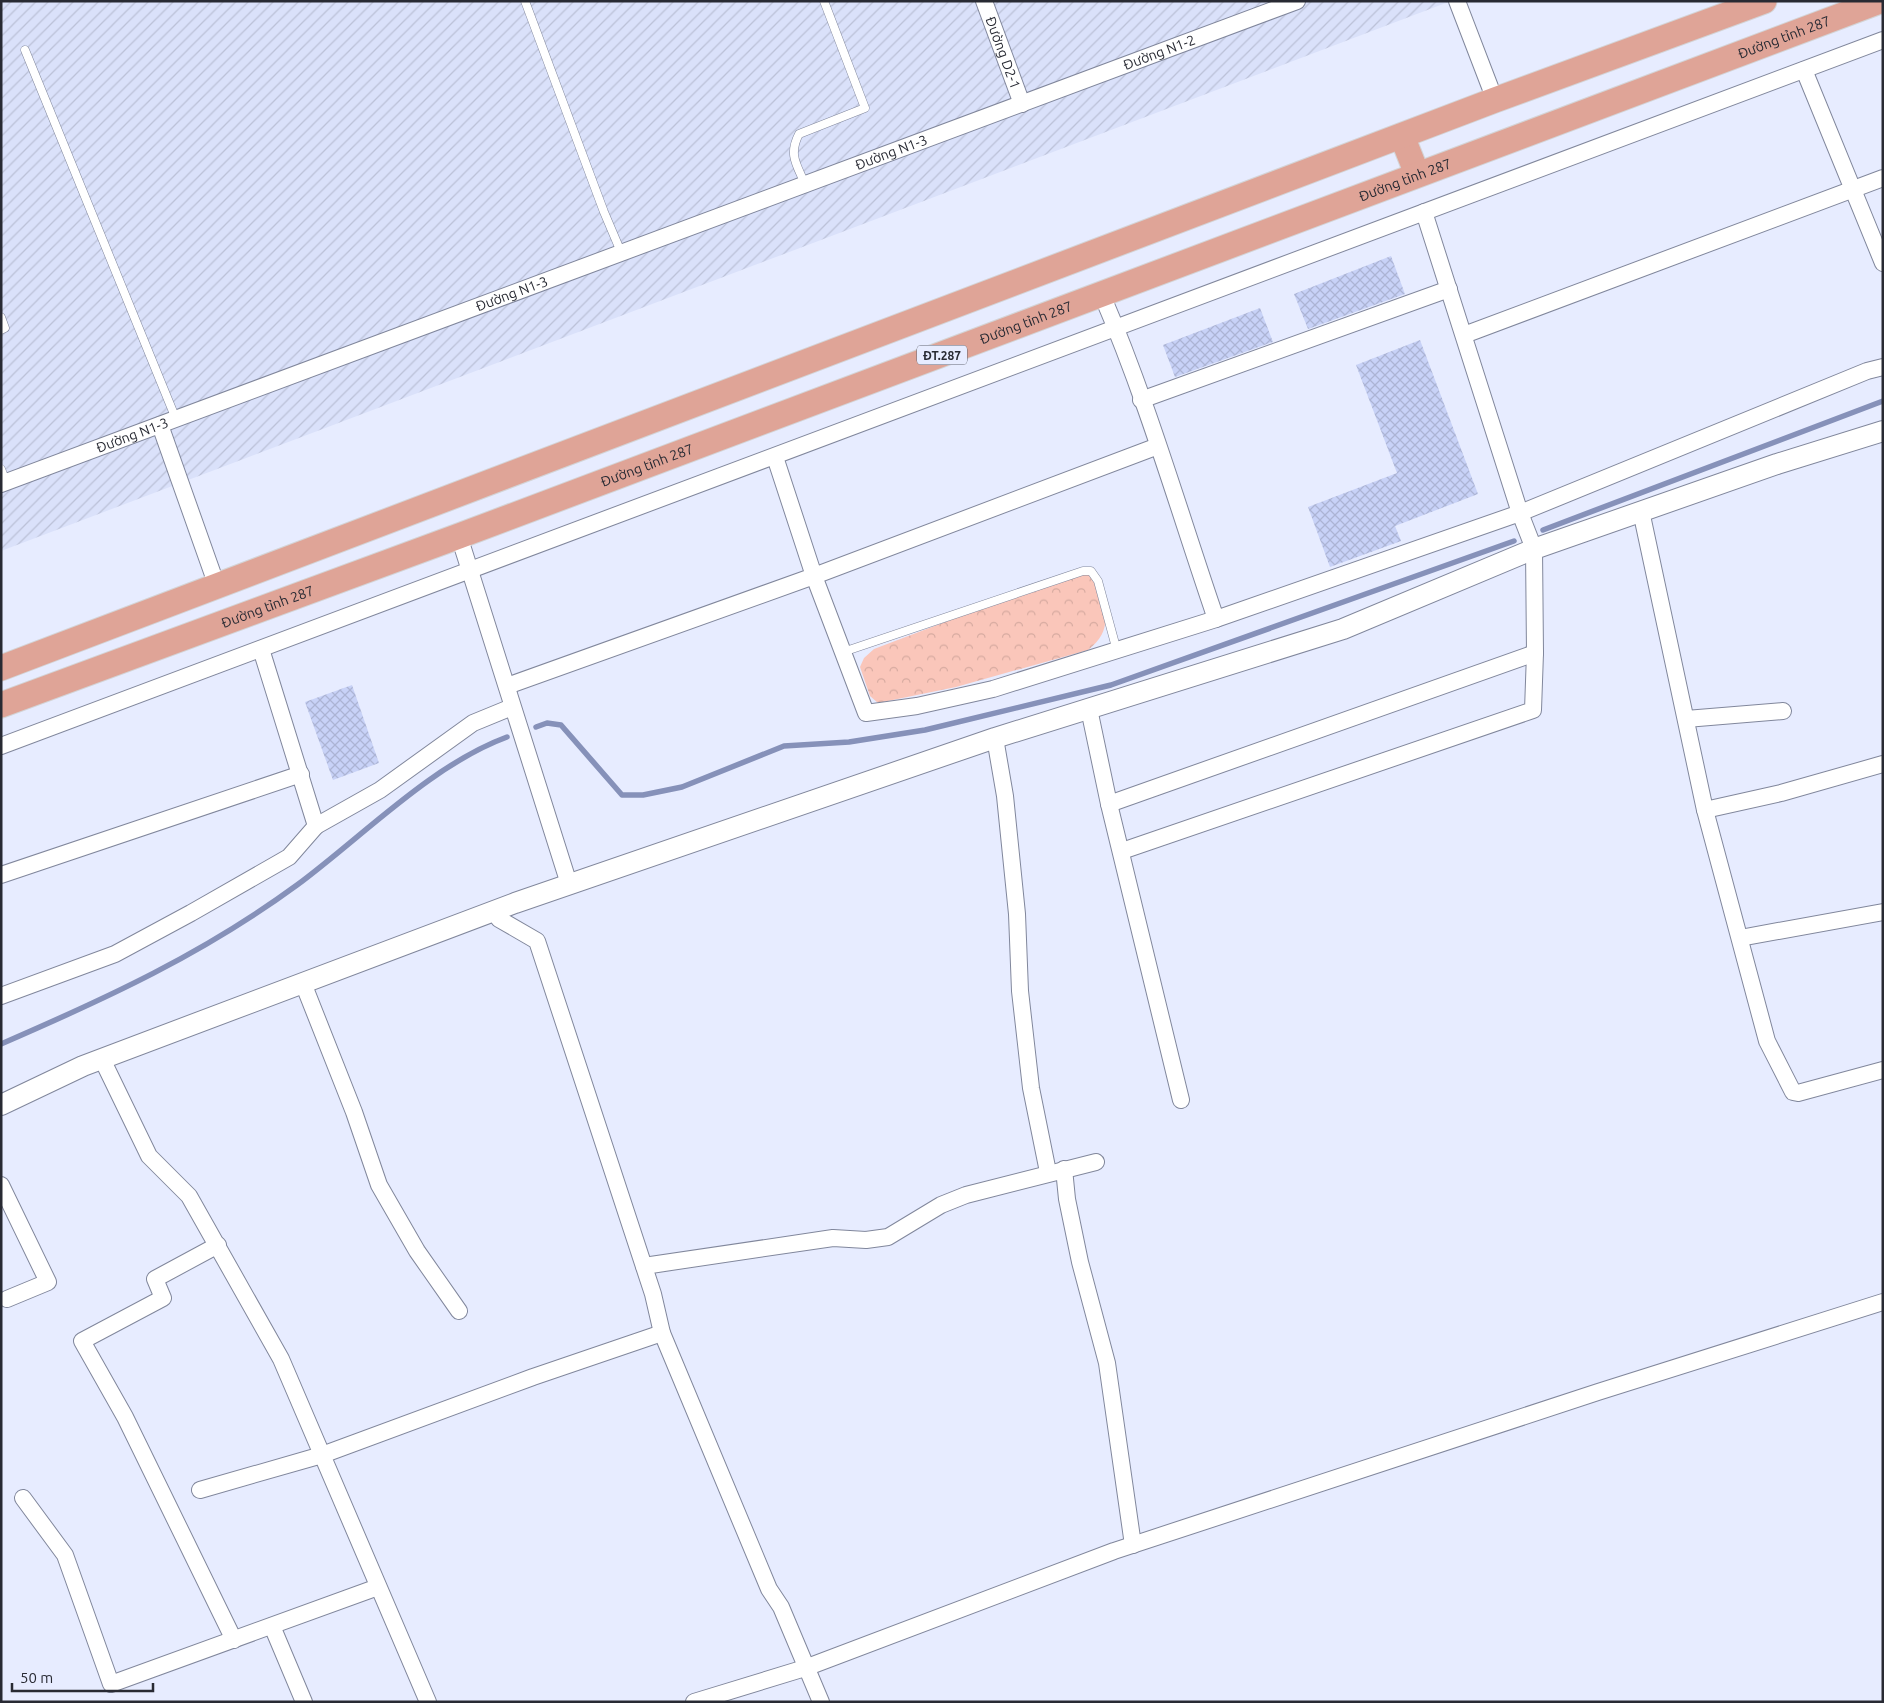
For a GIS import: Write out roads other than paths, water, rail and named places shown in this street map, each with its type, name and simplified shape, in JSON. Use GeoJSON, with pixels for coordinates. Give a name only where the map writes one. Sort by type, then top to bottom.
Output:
{"type":"FeatureCollection","features":[{"type":"Feature","properties":{"kind":"main road"},"geometry":{"type":"LineString","coordinates":[[1,668],[1495,100],[1764,1]]}},
{"type":"Feature","properties":{"kind":"main road","name":"Đường tỉnh 287"},"geometry":{"type":"LineString","coordinates":[[1,705],[459,536],[1880,1]]}},
{"type":"Feature","properties":{"kind":"main road"},"geometry":{"type":"LineString","coordinates":[[1402,136],[1417,174]]}},
{"type":"Feature","properties":{"kind":"street","name":"Đường D2-1"},"geometry":{"type":"LineString","coordinates":[[984,1],[1022,104]]}},
{"type":"Feature","properties":{"kind":"street","name":"Đường N1-2"},"geometry":{"type":"LineString","coordinates":[[1022,104],[1297,1]]}},
{"type":"Feature","properties":{"kind":"street"},"geometry":{"type":"LineString","coordinates":[[1457,1],[1495,100]]}},
{"type":"Feature","properties":{"kind":"street"},"geometry":{"type":"LineString","coordinates":[[1,746],[1883,40]]}},
{"type":"Feature","properties":{"kind":"street"},"geometry":{"type":"LineString","coordinates":[[1804,70],[1883,263]]}},
{"type":"Feature","properties":{"kind":"street","name":"Đường N1-3"},"geometry":{"type":"LineString","coordinates":[[3,478],[160,425],[1022,104]]}},
{"type":"Feature","properties":{"kind":"street"},"geometry":{"type":"LineString","coordinates":[[1464,335],[1883,178]]}},
{"type":"Feature","properties":{"kind":"street"},"geometry":{"type":"LineString","coordinates":[[1122,851],[1533,710],[1535,653],[1534,548],[1520,513],[1424,212]]}},
{"type":"Feature","properties":{"kind":"street"},"geometry":{"type":"LineString","coordinates":[[1141,400],[1449,289]]}},
{"type":"Feature","properties":{"kind":"street"},"geometry":{"type":"LineString","coordinates":[[1102,295],[1158,446],[1216,619]]}},
{"type":"Feature","properties":{"kind":"street"},"geometry":{"type":"LineString","coordinates":[[775,457],[814,576],[866,713],[917,706],[994,689],[1216,619],[1520,513],[1867,371],[1883,367]]}},
{"type":"Feature","properties":{"kind":"street"},"geometry":{"type":"LineString","coordinates":[[160,425],[216,586]]}},
{"type":"Feature","properties":{"kind":"street"},"geometry":{"type":"LineString","coordinates":[[1,1104],[102,1059],[568,884],[995,738],[1343,629],[1534,548],[1777,464],[1883,431]]}},
{"type":"Feature","properties":{"kind":"street"},"geometry":{"type":"LineString","coordinates":[[507,686],[814,576],[1158,446]]}},
{"type":"Feature","properties":{"kind":"street"},"geometry":{"type":"LineString","coordinates":[[1641,512],[1705,810],[1767,1041],[1793,1092],[1798,1093],[1883,1070]]}},
{"type":"Feature","properties":{"kind":"street"},"geometry":{"type":"LineString","coordinates":[[459,536],[568,884]]}},
{"type":"Feature","properties":{"kind":"street"},"geometry":{"type":"LineString","coordinates":[[260,649],[316,826]]}},
{"type":"Feature","properties":{"kind":"street"},"geometry":{"type":"LineString","coordinates":[[1109,804],[1535,653]]}},
{"type":"Feature","properties":{"kind":"street"},"geometry":{"type":"LineString","coordinates":[[1,996],[115,954],[192,913],[289,857],[316,826],[380,790],[473,723],[512,707]]}},
{"type":"Feature","properties":{"kind":"street"},"geometry":{"type":"LineString","coordinates":[[1089,709],[1109,804],[1122,851],[1181,1100]]}},
{"type":"Feature","properties":{"kind":"street"},"geometry":{"type":"LineString","coordinates":[[1686,719],[1783,711]]}},
{"type":"Feature","properties":{"kind":"street"},"geometry":{"type":"LineString","coordinates":[[995,738],[1009,835],[1017,914],[1020,991],[1031,1088],[1056,1171],[1067,1199],[1080,1262],[1107,1363],[1133,1545]]}},
{"type":"Feature","properties":{"kind":"street"},"geometry":{"type":"LineString","coordinates":[[1705,810],[1781,792],[1883,764]]}},
{"type":"Feature","properties":{"kind":"street"},"geometry":{"type":"LineString","coordinates":[[1,875],[301,774]]}},
{"type":"Feature","properties":{"kind":"street"},"geometry":{"type":"LineString","coordinates":[[494,911],[499,920],[537,941],[644,1266],[662,1333],[769,1589],[781,1607],[821,1702]]}},
{"type":"Feature","properties":{"kind":"street"},"geometry":{"type":"LineString","coordinates":[[1740,938],[1790,927],[1883,912]]}},
{"type":"Feature","properties":{"kind":"street"},"geometry":{"type":"LineString","coordinates":[[303,983],[354,1112],[379,1185],[417,1251],[459,1311]]}},
{"type":"Feature","properties":{"kind":"street"},"geometry":{"type":"LineString","coordinates":[[102,1059],[149,1156],[189,1196],[281,1359],[428,1702]]}},
{"type":"Feature","properties":{"kind":"street"},"geometry":{"type":"LineString","coordinates":[[644,1266],[833,1238],[866,1240],[888,1237],[941,1205],[966,1195],[1096,1162]]}},
{"type":"Feature","properties":{"kind":"street"},"geometry":{"type":"LineString","coordinates":[[1,1185],[48,1282],[7,1299]]}},
{"type":"Feature","properties":{"kind":"street"},"geometry":{"type":"LineString","coordinates":[[218,1245],[155,1279],[163,1298],[82,1342],[125,1417],[234,1640]]}},
{"type":"Feature","properties":{"kind":"street"},"geometry":{"type":"LineString","coordinates":[[694,1702],[806,1668],[1133,1545],[1598,1392],[1883,1302]]}},
{"type":"Feature","properties":{"kind":"street"},"geometry":{"type":"LineString","coordinates":[[200,1490],[322,1455],[497,1390],[662,1333]]}},
{"type":"Feature","properties":{"kind":"street"},"geometry":{"type":"LineString","coordinates":[[23,1498],[64,1555],[111,1684],[378,1587]]}},
{"type":"Feature","properties":{"kind":"street"},"geometry":{"type":"LineString","coordinates":[[272,1626],[304,1702]]}},
{"type":"Feature","properties":{"kind":"lane"},"geometry":{"type":"LineString","coordinates":[[525,1],[622,252]]}},
{"type":"Feature","properties":{"kind":"lane"},"geometry":{"type":"LineString","coordinates":[[805,184],[793,156],[793,145],[799,134],[865,108],[824,1]]}},
{"type":"Feature","properties":{"kind":"lane"},"geometry":{"type":"LineString","coordinates":[[25,50],[176,418]]}},
{"type":"Feature","properties":{"kind":"lane"},"geometry":{"type":"LineString","coordinates":[[1,317],[5,328],[1,330]]}},
{"type":"Feature","properties":{"kind":"lane"},"geometry":{"type":"LineString","coordinates":[[842,653],[1083,571],[1091,571],[1098,581],[1116,651]]}},
{"type":"Feature","properties":{"kind":"waterway"},"geometry":{"type":"LineString","coordinates":[[1543,530],[1883,401]]}},
{"type":"Feature","properties":{"kind":"waterway"},"geometry":{"type":"LineString","coordinates":[[536,727],[547,723],[561,725],[622,795],[643,795],[682,787],[784,746],[849,742],[925,730],[1111,685],[1514,541]]}},
{"type":"Feature","properties":{"kind":"waterway"},"geometry":{"type":"LineString","coordinates":[[1,1044],[116,992],[190,954],[262,910],[297,885],[424,783],[479,749],[507,737]]}}]}
